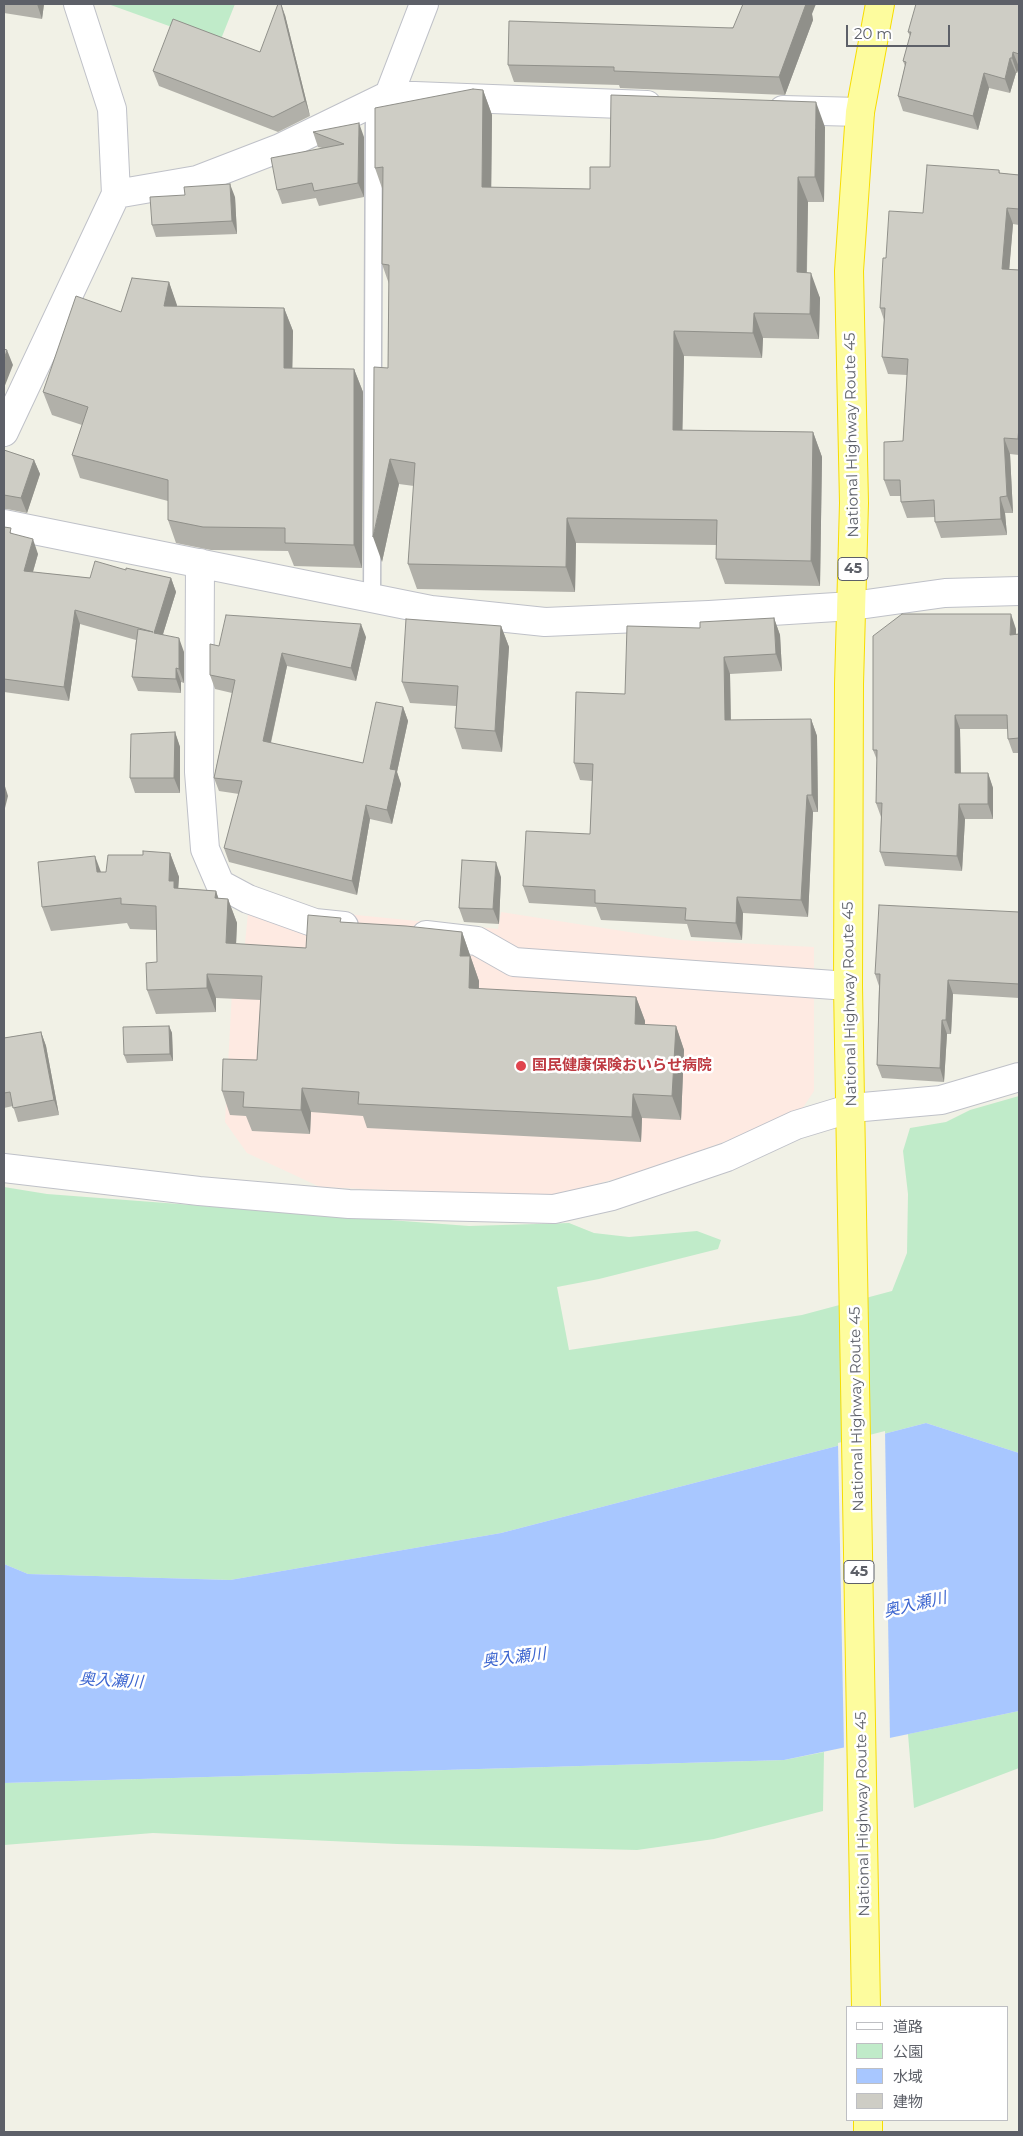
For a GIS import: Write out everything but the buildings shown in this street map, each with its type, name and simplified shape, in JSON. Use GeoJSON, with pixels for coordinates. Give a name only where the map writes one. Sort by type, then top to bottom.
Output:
{"type":"FeatureCollection","features":[{"type":"Feature","properties":{"kind":"highway","name":"National Highway Route 45"},"geometry":{"type":"LineString","coordinates":[[866,2006],[852,1108],[848,986],[849,694],[854,503],[849,271],[860,112],[880,4]]}},
{"type":"Feature","properties":{"kind":"street"},"geometry":{"type":"LineString","coordinates":[[4,432],[116,194],[112,109],[78,4]]}},
{"type":"Feature","properties":{"kind":"street"},"geometry":{"type":"LineString","coordinates":[[382,98],[424,4]]}},
{"type":"Feature","properties":{"kind":"street"},"geometry":{"type":"LineString","coordinates":[[116,194],[197,180],[280,148],[382,98],[673,106]]}},
{"type":"Feature","properties":{"kind":"street"},"geometry":{"type":"LineString","coordinates":[[760,110],[860,112]]}},
{"type":"Feature","properties":{"kind":"street"},"geometry":{"type":"LineString","coordinates":[[4,524],[430,610],[545,622],[709,615],[852,606],[945,593],[1019,591]]}},
{"type":"Feature","properties":{"kind":"street"},"geometry":{"type":"LineString","coordinates":[[200,563],[199,772],[205,850],[220,884],[248,899],[315,923],[372,929]]}},
{"type":"Feature","properties":{"kind":"street"},"geometry":{"type":"LineString","coordinates":[[401,932],[477,941],[514,962],[848,986]]}},
{"type":"Feature","properties":{"kind":"street"},"geometry":{"type":"LineString","coordinates":[[4,1168],[199,1190],[349,1204],[554,1209],[612,1196],[726,1156],[796,1125],[852,1108],[941,1100],[1019,1078]]}},
{"type":"Feature","properties":{"kind":"lane"},"geometry":{"type":"LineString","coordinates":[[372,598],[382,98]]}},
{"type":"Feature","properties":{"kind":"shaded area","name":"国民健康保険おいらせ病院"},"geometry":{"type":"Polygon","coordinates":[[[326,912],[498,929],[501,912],[680,940],[814,947],[814,1091],[802,1109],[770,1125],[648,1170],[548,1197],[320,1187],[247,1153],[225,1122],[232,991],[243,963],[248,913],[326,912]]]}},
{"type":"Feature","properties":{"kind":"green space"},"geometry":{"type":"Polygon","coordinates":[[[108,4],[235,4],[219,44],[108,4]]]}},
{"type":"Feature","properties":{"kind":"green space"},"geometry":{"type":"Polygon","coordinates":[[[1019,1096],[1019,1453],[926,1423],[501,1533],[230,1580],[28,1574],[4,1564],[4,1187],[47,1194],[469,1226],[569,1223],[594,1233],[629,1237],[697,1231],[721,1240],[718,1249],[599,1279],[557,1287],[569,1350],[802,1315],[892,1291],[907,1253],[908,1194],[903,1151],[910,1128],[946,1122],[970,1110],[1019,1096]]]}},
{"type":"Feature","properties":{"kind":"green space"},"geometry":{"type":"Polygon","coordinates":[[[1019,1711],[1019,1768],[914,1808],[908,1734],[1019,1711]]]}},
{"type":"Feature","properties":{"kind":"green space"},"geometry":{"type":"Polygon","coordinates":[[[824,1752],[823,1811],[714,1839],[637,1850],[397,1844],[153,1833],[4,1845],[4,1783],[784,1760],[824,1752]]]}},
{"type":"Feature","properties":{"kind":"water","name":"奥入瀬川"},"geometry":{"type":"Polygon","coordinates":[[[926,1423],[1019,1453],[1019,1711],[784,1760],[4,1783],[4,1564],[28,1574],[230,1580],[501,1533],[926,1423]]]}},
{"type":"Feature","properties":{"kind":"pier"},"geometry":{"type":"Polygon","coordinates":[[[885,1431],[890,1741],[844,1750],[838,1443],[885,1431]]]}},
{"type":"Feature","properties":{"kind":"place","name":"国民健康保険おいらせ病院"},"geometry":{"type":"Point","coordinates":[521,1066]}}]}
